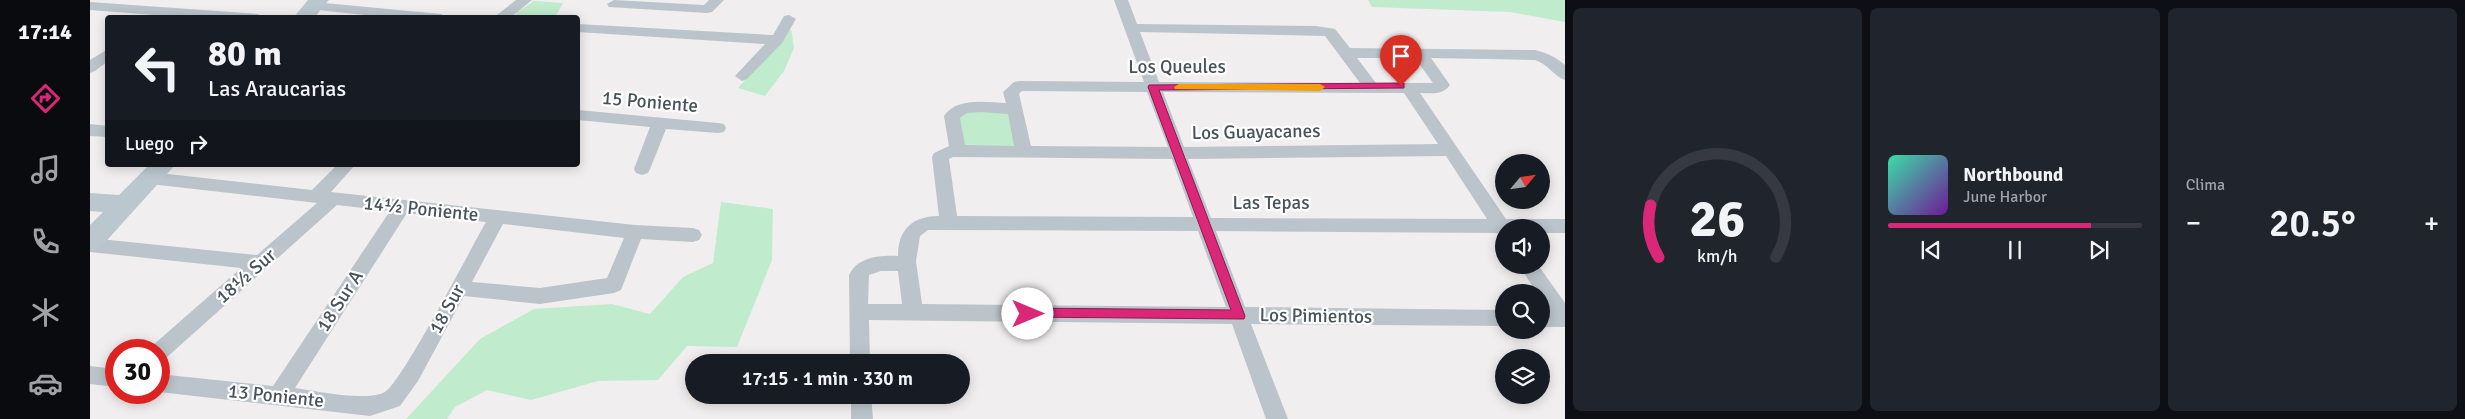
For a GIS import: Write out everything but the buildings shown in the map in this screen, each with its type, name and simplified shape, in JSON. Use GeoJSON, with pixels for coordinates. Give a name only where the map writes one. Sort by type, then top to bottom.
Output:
{"type":"FeatureCollection","features":[{"type":"Feature","properties":{"kind":"street"},"geometry":{"type":"LineString","coordinates":[[154,14],[171,0]]}},
{"type":"Feature","properties":{"kind":"street"},"geometry":{"type":"LineString","coordinates":[[312,8],[393,15],[405,0]]}},
{"type":"Feature","properties":{"kind":"street"},"geometry":{"type":"LineString","coordinates":[[504,15],[525,0]]}},
{"type":"Feature","properties":{"kind":"street"},"geometry":{"type":"LineString","coordinates":[[1121,0],[1130,28],[1206,224],[1277,419]]}},
{"type":"Feature","properties":{"kind":"street"},"geometry":{"type":"LineString","coordinates":[[614,4],[712,5]]}},
{"type":"Feature","properties":{"kind":"street"},"geometry":{"type":"LineString","coordinates":[[90,6],[154,14],[180,15]]}},
{"type":"Feature","properties":{"kind":"street"},"geometry":{"type":"LineString","coordinates":[[742,76],[777,40],[789,19]]}},
{"type":"Feature","properties":{"kind":"street"},"geometry":{"type":"LineString","coordinates":[[580,28],[777,40]]}},
{"type":"Feature","properties":{"kind":"street"},"geometry":{"type":"LineString","coordinates":[[1130,28],[1316,30],[1330,32],[1371,88]]}},
{"type":"Feature","properties":{"kind":"street"},"geometry":{"type":"LineString","coordinates":[[1347,53],[1534,55],[1547,58],[1558,65],[1565,75]]}},
{"type":"Feature","properties":{"kind":"street","name":"Los Queules"},"geometry":{"type":"LineString","coordinates":[[1024,152],[1014,109],[1012,89],[1026,84],[1153,87],[1438,88],[1442,85],[1419,53]]}},
{"type":"Feature","properties":{"kind":"street"},"geometry":{"type":"LineString","coordinates":[[1408,87],[1496,219]]}},
{"type":"Feature","properties":{"kind":"street"},"geometry":{"type":"LineString","coordinates":[[949,222],[940,157],[951,152],[952,116],[958,109],[966,108],[1014,109]]}},
{"type":"Feature","properties":{"kind":"street","name":"15 Poniente"},"geometry":{"type":"LineString","coordinates":[[580,118],[718,128]]}},
{"type":"Feature","properties":{"kind":"street"},"geometry":{"type":"LineString","coordinates":[[642,168],[660,123]]}},
{"type":"Feature","properties":{"kind":"street"},"geometry":{"type":"LineString","coordinates":[[90,130],[105,132]]}},
{"type":"Feature","properties":{"kind":"street","name":"Los Guayacanes"},"geometry":{"type":"LineString","coordinates":[[951,152],[1178,153],[1449,150]]}},
{"type":"Feature","properties":{"kind":"street","name":"18½ Sur"},"geometry":{"type":"LineString","coordinates":[[170,342],[261,263],[324,198],[346,167]]}},
{"type":"Feature","properties":{"kind":"street"},"geometry":{"type":"LineString","coordinates":[[94,235],[157,172]]}},
{"type":"Feature","properties":{"kind":"street","name":"14½ Poniente"},"geometry":{"type":"LineString","coordinates":[[157,172],[324,198],[635,232],[693,235]]}},
{"type":"Feature","properties":{"kind":"street"},"geometry":{"type":"LineString","coordinates":[[90,202],[125,205]]}},
{"type":"Feature","properties":{"kind":"street","name":"18 Sur A"},"geometry":{"type":"LineString","coordinates":[[278,396],[402,207]]}},
{"type":"Feature","properties":{"kind":"street","name":"18 Sur"},"geometry":{"type":"LineString","coordinates":[[393,399],[411,375],[498,217]]}},
{"type":"Feature","properties":{"kind":"street","name":"Las Tepas"},"geometry":{"type":"LineString","coordinates":[[908,264],[909,239],[917,227],[926,223],[1495,228]]}},
{"type":"Feature","properties":{"kind":"street","name":"Las Tepas"},"geometry":{"type":"LineString","coordinates":[[1550,226],[1565,226]]}},
{"type":"Feature","properties":{"kind":"street"},"geometry":{"type":"LineString","coordinates":[[459,288],[540,296],[614,285],[635,232]]}},
{"type":"Feature","properties":{"kind":"street"},"geometry":{"type":"LineString","coordinates":[[94,235],[261,263]]}},
{"type":"Feature","properties":{"kind":"street"},"geometry":{"type":"LineString","coordinates":[[860,354],[858,275],[863,268],[874,264],[908,264],[913,312]]}},
{"type":"Feature","properties":{"kind":"street"},"geometry":{"type":"LineString","coordinates":[[1534,274],[1565,319]]}},
{"type":"Feature","properties":{"kind":"street","name":"Los Pimientos"},"geometry":{"type":"LineString","coordinates":[[859,312],[1495,318]]}},
{"type":"Feature","properties":{"kind":"street"},"geometry":{"type":"LineString","coordinates":[[1550,319],[1565,319]]}},
{"type":"Feature","properties":{"kind":"street"},"geometry":{"type":"LineString","coordinates":[[90,375],[105,377]]}},
{"type":"Feature","properties":{"kind":"street","name":"13 Poniente"},"geometry":{"type":"LineString","coordinates":[[170,384],[370,406],[393,399]]}},
{"type":"Feature","properties":{"kind":"street"},"geometry":{"type":"LineString","coordinates":[[861,404],[862,419]]}},
{"type":"Feature","properties":{"kind":"green space"},"geometry":{"type":"Polygon","coordinates":[[[1368,0],[1565,0],[1565,22],[1510,12],[1372,7],[1368,0]]]}},
{"type":"Feature","properties":{"kind":"green space"},"geometry":{"type":"Polygon","coordinates":[[[534,1],[563,3],[556,15],[516,15],[516,13],[534,1]]]}},
{"type":"Feature","properties":{"kind":"green space"},"geometry":{"type":"Polygon","coordinates":[[[791,29],[794,48],[784,71],[765,96],[738,88],[791,29]]]}},
{"type":"Feature","properties":{"kind":"green space"},"geometry":{"type":"Polygon","coordinates":[[[958,109],[1014,109],[1024,152],[958,151],[958,109]]]}},
{"type":"Feature","properties":{"kind":"green space"},"geometry":{"type":"Polygon","coordinates":[[[721,202],[773,209],[772,260],[737,347],[687,346],[658,380],[598,381],[531,400],[487,390],[455,407],[447,419],[406,419],[480,339],[534,309],[612,304],[650,314],[683,277],[713,263],[721,202]]]}},
{"type":"Feature","properties":{"kind":"slow traffic"},"geometry":{"type":"LineString","coordinates":[[1179,87],[1320,87]]}},
{"type":"Feature","properties":{"kind":"route"},"geometry":{"type":"LineString","coordinates":[[1028,314],[1239,316],[1153,87],[1371,88],[1401,86]]}}]}
